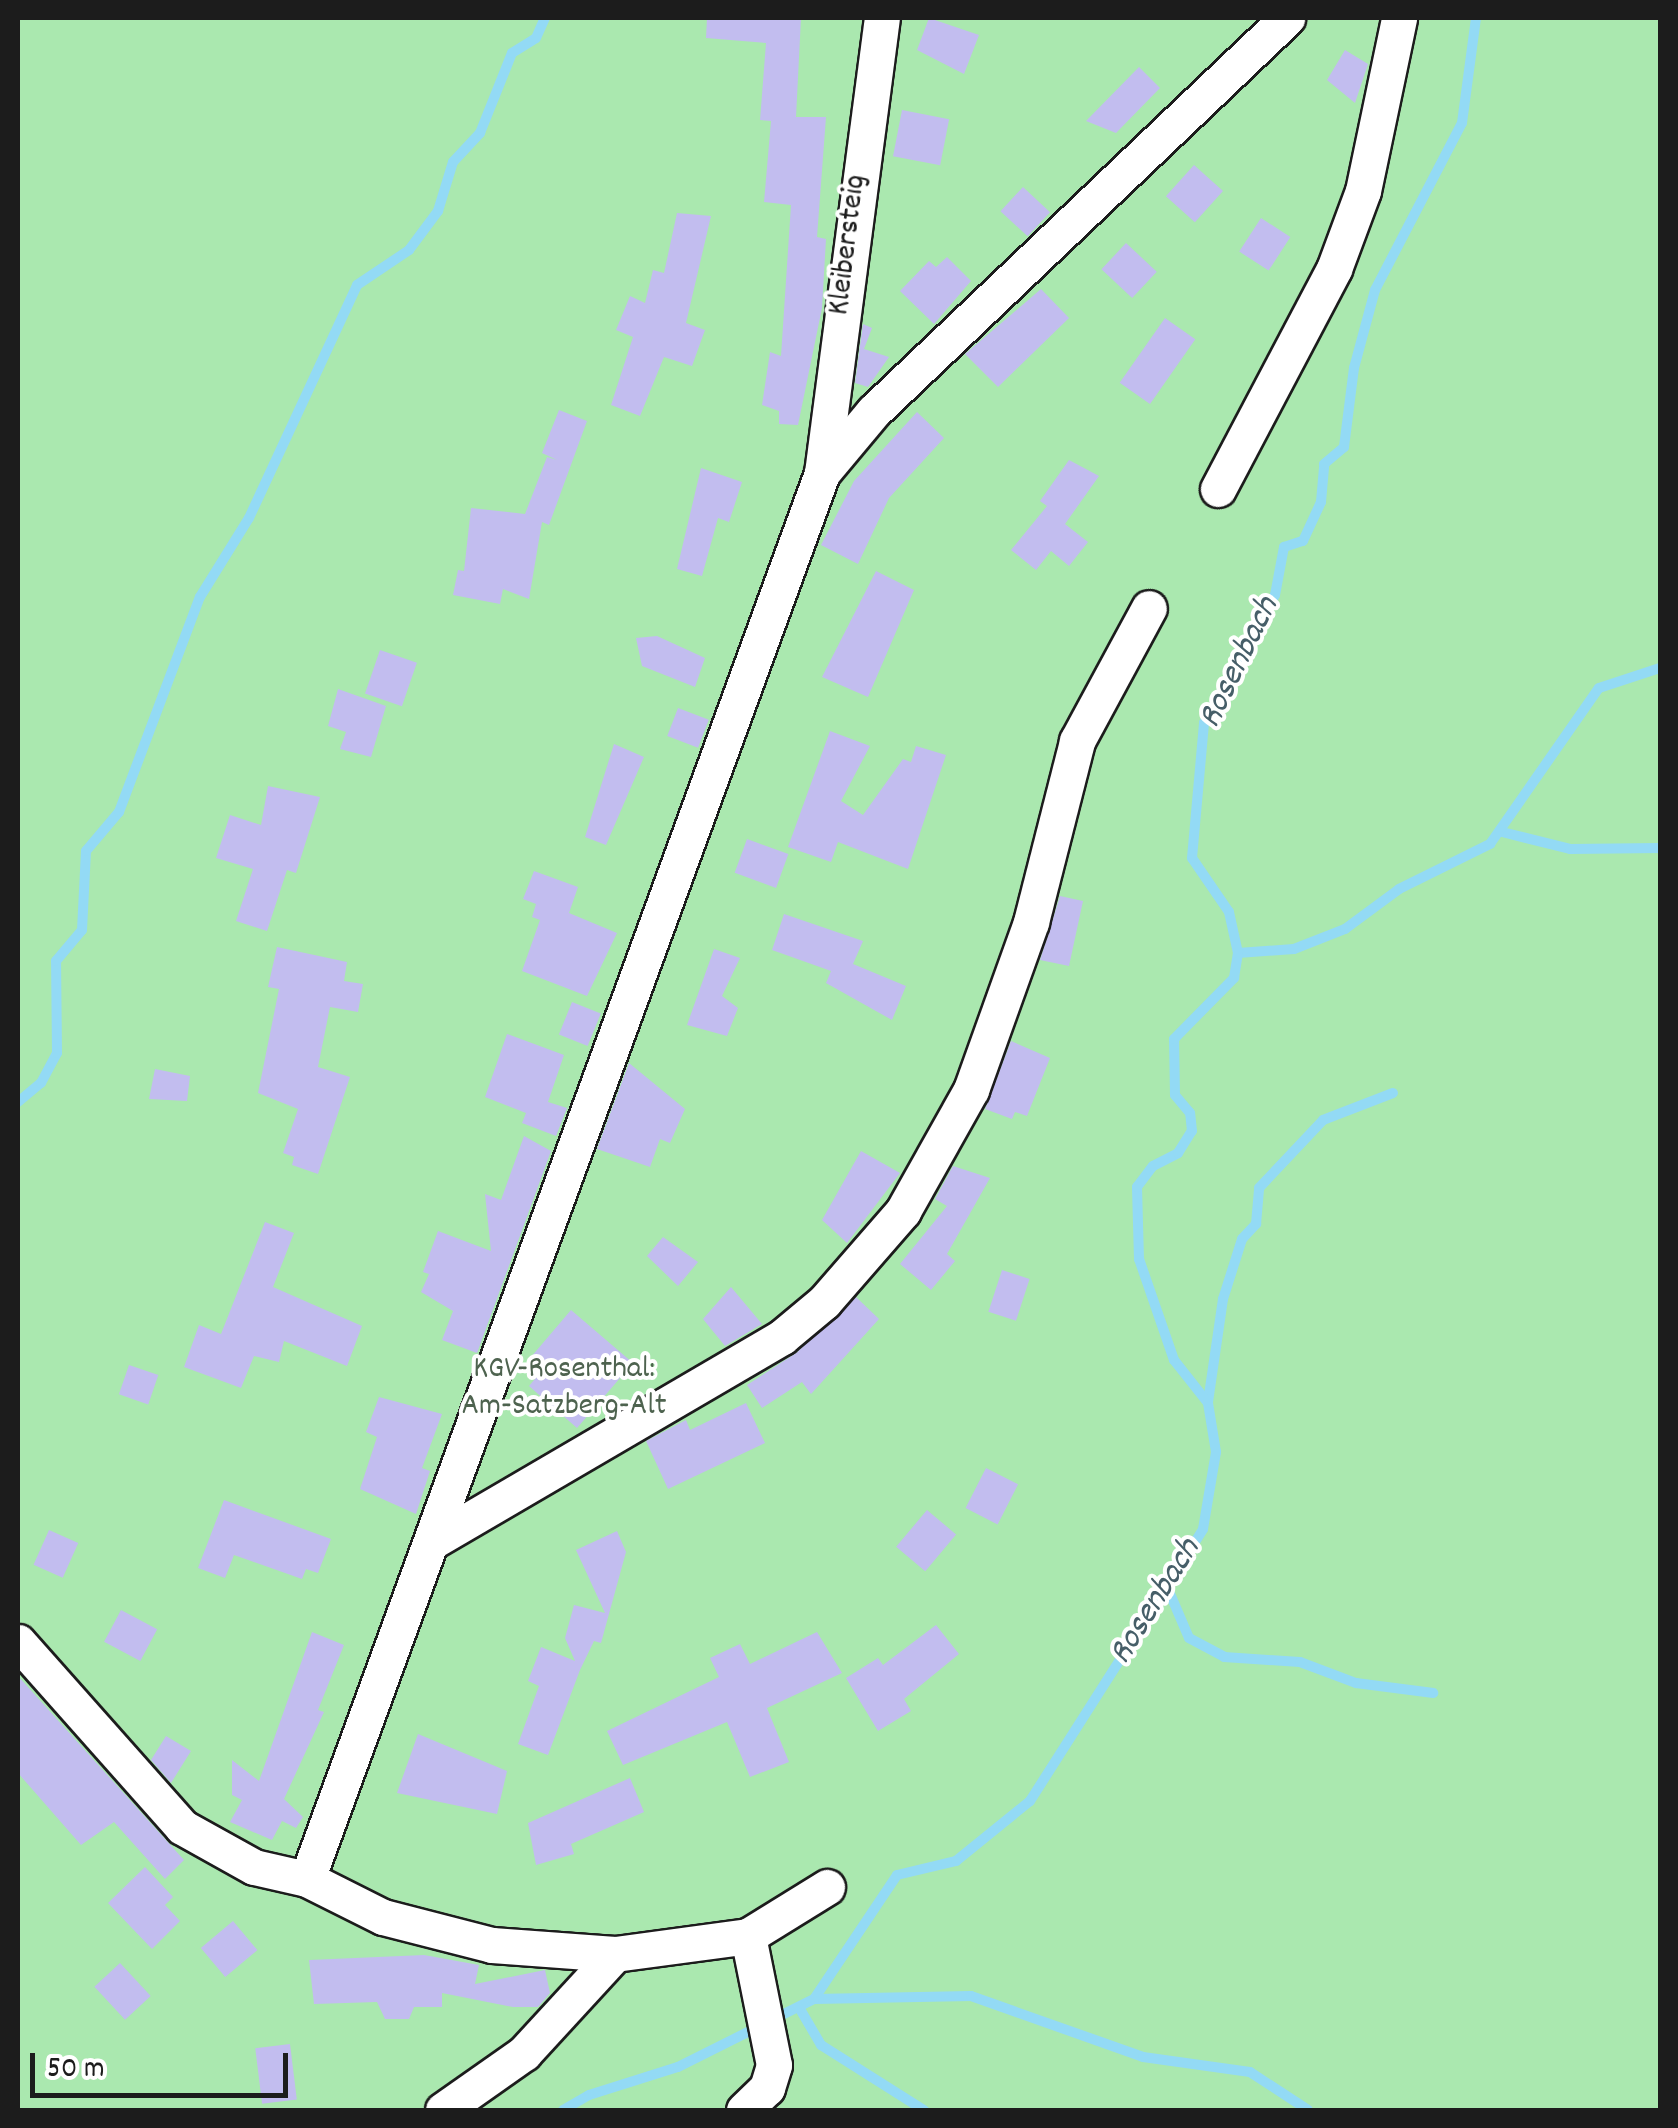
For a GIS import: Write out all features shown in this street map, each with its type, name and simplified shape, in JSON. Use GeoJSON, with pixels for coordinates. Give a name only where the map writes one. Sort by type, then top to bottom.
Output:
{"type":"FeatureCollection","features":[{"type":"Feature","properties":{"kind":"street","name":"Kleibersteig"},"geometry":{"type":"LineString","coordinates":[[822,473],[882,18]]}},
{"type":"Feature","properties":{"kind":"street"},"geometry":{"type":"LineString","coordinates":[[307,1879],[822,473],[873,412],[1287,18]]}},
{"type":"Feature","properties":{"kind":"street"},"geometry":{"type":"LineString","coordinates":[[1218,489],[1334,269],[1363,191],[1399,18]]}},
{"type":"Feature","properties":{"kind":"street"},"geometry":{"type":"LineString","coordinates":[[433,1541],[782,1338],[824,1302],[903,1212],[971,1090],[1032,922],[1077,740],[1149,608]]}},
{"type":"Feature","properties":{"kind":"street"},"geometry":{"type":"LineString","coordinates":[[18,1642],[182,1828],[254,1867],[307,1879],[383,1917],[492,1946],[615,1954],[751,1948],[828,1887]]}},
{"type":"Feature","properties":{"kind":"street"},"geometry":{"type":"LineString","coordinates":[[744,2110],[767,2088],[774,2065],[751,1948]]}},
{"type":"Feature","properties":{"kind":"street"},"geometry":{"type":"LineString","coordinates":[[443,2110],[524,2054],[615,1954]]}},
{"type":"Feature","properties":{"kind":"green space","name":"KGV-Rosenthal: Am-Satzberg-Alt"},"geometry":{"type":"Polygon","coordinates":[[[18,18],[1660,18],[1660,2110],[18,2110],[18,18]]]}},
{"type":"Feature","properties":{"kind":"building"},"geometry":{"type":"Polygon","coordinates":[[[707,18],[801,18],[796,117],[826,117],[817,237],[826,239],[822,308],[798,425],[779,424],[779,411],[762,405],[770,352],[781,356],[791,205],[764,202],[771,121],[760,120],[766,43],[706,38],[707,18]]]}},
{"type":"Feature","properties":{"kind":"building"},"geometry":{"type":"Polygon","coordinates":[[[929,18],[979,35],[964,74],[917,50],[929,18]]]}},
{"type":"Feature","properties":{"kind":"building"},"geometry":{"type":"Polygon","coordinates":[[[1345,50],[1368,64],[1355,103],[1327,80],[1345,50]]]}},
{"type":"Feature","properties":{"kind":"building"},"geometry":{"type":"Polygon","coordinates":[[[1139,67],[1160,88],[1116,133],[1086,121],[1139,67]]]}},
{"type":"Feature","properties":{"kind":"building"},"geometry":{"type":"Polygon","coordinates":[[[902,110],[949,119],[940,165],[893,156],[902,110]]]}},
{"type":"Feature","properties":{"kind":"building"},"geometry":{"type":"Polygon","coordinates":[[[1194,165],[1223,191],[1195,222],[1166,196],[1194,165]]]}},
{"type":"Feature","properties":{"kind":"building"},"geometry":{"type":"Polygon","coordinates":[[[1023,187],[1050,212],[1028,236],[1000,211],[1023,187]]]}},
{"type":"Feature","properties":{"kind":"building"},"geometry":{"type":"Polygon","coordinates":[[[677,213],[711,216],[686,323],[705,330],[692,366],[664,357],[640,416],[611,405],[633,337],[616,330],[630,296],[645,303],[653,270],[664,273],[677,213]]]}},
{"type":"Feature","properties":{"kind":"building"},"geometry":{"type":"Polygon","coordinates":[[[1261,218],[1290,237],[1269,271],[1239,252],[1261,218]]]}},
{"type":"Feature","properties":{"kind":"building"},"geometry":{"type":"Polygon","coordinates":[[[1126,243],[1157,272],[1132,298],[1101,269],[1126,243]]]}},
{"type":"Feature","properties":{"kind":"building"},"geometry":{"type":"Polygon","coordinates":[[[947,257],[971,281],[934,324],[900,291],[929,261],[936,267],[947,257]]]}},
{"type":"Feature","properties":{"kind":"building"},"geometry":{"type":"Polygon","coordinates":[[[1041,289],[1069,318],[998,387],[965,354],[1041,289]]]}},
{"type":"Feature","properties":{"kind":"building"},"geometry":{"type":"Polygon","coordinates":[[[1165,318],[1195,339],[1150,404],[1120,383],[1165,318]]]}},
{"type":"Feature","properties":{"kind":"building"},"geometry":{"type":"Polygon","coordinates":[[[863,324],[872,328],[864,349],[889,357],[868,387],[855,383],[863,324]]]}},
{"type":"Feature","properties":{"kind":"building"},"geometry":{"type":"Polygon","coordinates":[[[559,410],[587,421],[549,525],[542,522],[529,599],[503,589],[500,604],[453,595],[458,570],[464,571],[471,508],[525,514],[547,457],[557,460],[542,453],[559,410]]]}},
{"type":"Feature","properties":{"kind":"building"},"geometry":{"type":"Polygon","coordinates":[[[917,412],[944,438],[889,498],[858,564],[821,545],[854,481],[917,412]]]}},
{"type":"Feature","properties":{"kind":"building"},"geometry":{"type":"Polygon","coordinates":[[[1069,460],[1099,476],[1065,524],[1088,542],[1069,566],[1051,551],[1036,570],[1011,550],[1047,506],[1040,501],[1069,460]]]}},
{"type":"Feature","properties":{"kind":"building"},"geometry":{"type":"Polygon","coordinates":[[[701,468],[742,482],[729,522],[718,518],[702,576],[677,569],[701,468]]]}},
{"type":"Feature","properties":{"kind":"building"},"geometry":{"type":"Polygon","coordinates":[[[876,571],[914,590],[868,697],[822,677],[876,571]]]}},
{"type":"Feature","properties":{"kind":"building"},"geometry":{"type":"Polygon","coordinates":[[[657,636],[705,658],[695,687],[642,666],[636,638],[657,636]]]}},
{"type":"Feature","properties":{"kind":"building"},"geometry":{"type":"Polygon","coordinates":[[[380,650],[417,663],[402,706],[365,693],[380,650]]]}},
{"type":"Feature","properties":{"kind":"building"},"geometry":{"type":"Polygon","coordinates":[[[338,689],[386,706],[371,757],[340,749],[346,732],[328,726],[338,689]]]}},
{"type":"Feature","properties":{"kind":"building"},"geometry":{"type":"Polygon","coordinates":[[[678,708],[709,720],[698,748],[667,736],[678,708]]]}},
{"type":"Feature","properties":{"kind":"building"},"geometry":{"type":"Polygon","coordinates":[[[830,731],[870,746],[841,801],[863,815],[903,759],[911,762],[916,746],[946,755],[908,869],[838,842],[831,862],[788,847],[830,731]]]}},
{"type":"Feature","properties":{"kind":"building"},"geometry":{"type":"Polygon","coordinates":[[[614,744],[644,757],[606,845],[585,837],[614,744]]]}},
{"type":"Feature","properties":{"kind":"building"},"geometry":{"type":"Polygon","coordinates":[[[268,786],[320,797],[296,873],[287,870],[267,931],[236,921],[253,869],[216,858],[230,815],[261,825],[268,786]]]}},
{"type":"Feature","properties":{"kind":"building"},"geometry":{"type":"Polygon","coordinates":[[[747,839],[788,854],[776,888],[735,873],[747,839]]]}},
{"type":"Feature","properties":{"kind":"building"},"geometry":{"type":"Polygon","coordinates":[[[534,871],[578,887],[569,913],[617,933],[587,996],[522,971],[540,920],[532,917],[536,904],[523,899],[534,871]]]}},
{"type":"Feature","properties":{"kind":"building"},"geometry":{"type":"Polygon","coordinates":[[[1060,896],[1083,901],[1069,966],[1040,960],[1060,896]]]}},
{"type":"Feature","properties":{"kind":"building"},"geometry":{"type":"Polygon","coordinates":[[[784,914],[863,941],[853,964],[906,986],[892,1020],[826,983],[831,971],[772,950],[784,914]]]}},
{"type":"Feature","properties":{"kind":"building"},"geometry":{"type":"Polygon","coordinates":[[[277,947],[347,962],[344,981],[363,984],[358,1012],[330,1007],[318,1067],[350,1077],[318,1174],[292,1165],[294,1157],[283,1153],[298,1109],[258,1093],[279,989],[268,987],[277,947]]]}},
{"type":"Feature","properties":{"kind":"building"},"geometry":{"type":"Polygon","coordinates":[[[714,949],[740,958],[722,996],[738,1008],[727,1036],[687,1025],[714,949]]]}},
{"type":"Feature","properties":{"kind":"building"},"geometry":{"type":"Polygon","coordinates":[[[572,1002],[601,1014],[588,1046],[559,1034],[572,1002]]]}},
{"type":"Feature","properties":{"kind":"building"},"geometry":{"type":"Polygon","coordinates":[[[507,1034],[564,1055],[548,1102],[567,1108],[556,1136],[522,1123],[526,1113],[485,1097],[507,1034]]]}},
{"type":"Feature","properties":{"kind":"building"},"geometry":{"type":"Polygon","coordinates":[[[1011,1041],[1050,1058],[1027,1116],[1015,1112],[1012,1119],[985,1109],[1011,1041]]]}},
{"type":"Feature","properties":{"kind":"building"},"geometry":{"type":"Polygon","coordinates":[[[629,1063],[685,1109],[670,1143],[660,1139],[650,1167],[597,1149],[629,1063]]]}},
{"type":"Feature","properties":{"kind":"building"},"geometry":{"type":"Polygon","coordinates":[[[155,1069],[190,1076],[187,1101],[149,1099],[155,1069]]]}},
{"type":"Feature","properties":{"kind":"building"},"geometry":{"type":"Polygon","coordinates":[[[524,1136],[551,1151],[477,1353],[442,1340],[453,1311],[421,1292],[429,1274],[423,1272],[438,1231],[491,1251],[485,1194],[501,1200],[524,1136]]]}},
{"type":"Feature","properties":{"kind":"building"},"geometry":{"type":"Polygon","coordinates":[[[861,1151],[900,1173],[847,1243],[822,1220],[861,1151]]]}},
{"type":"Feature","properties":{"kind":"building"},"geometry":{"type":"Polygon","coordinates":[[[953,1166],[990,1178],[947,1254],[955,1261],[931,1290],[900,1264],[947,1206],[935,1199],[953,1166]]]}},
{"type":"Feature","properties":{"kind":"building"},"geometry":{"type":"Polygon","coordinates":[[[265,1222],[294,1233],[273,1287],[362,1326],[347,1366],[284,1341],[279,1362],[254,1356],[241,1388],[184,1367],[199,1325],[221,1334],[265,1222]]]}},
{"type":"Feature","properties":{"kind":"building"},"geometry":{"type":"Polygon","coordinates":[[[663,1237],[698,1262],[678,1286],[647,1256],[663,1237]]]}},
{"type":"Feature","properties":{"kind":"building"},"geometry":{"type":"Polygon","coordinates":[[[1002,1270],[1030,1279],[1016,1321],[988,1312],[1002,1270]]]}},
{"type":"Feature","properties":{"kind":"building"},"geometry":{"type":"Polygon","coordinates":[[[731,1287],[762,1324],[725,1346],[703,1319],[731,1287]]]}},
{"type":"Feature","properties":{"kind":"building"},"geometry":{"type":"Polygon","coordinates":[[[856,1297],[879,1319],[811,1394],[802,1382],[762,1408],[747,1385],[796,1353],[856,1297]]]}},
{"type":"Feature","properties":{"kind":"building"},"geometry":{"type":"Polygon","coordinates":[[[571,1310],[633,1363],[577,1428],[529,1386],[544,1368],[531,1357],[571,1310]]]}},
{"type":"Feature","properties":{"kind":"building"},"geometry":{"type":"Polygon","coordinates":[[[129,1365],[158,1375],[148,1404],[119,1394],[129,1365]]]}},
{"type":"Feature","properties":{"kind":"building"},"geometry":{"type":"Polygon","coordinates":[[[379,1397],[442,1414],[422,1468],[430,1471],[416,1514],[360,1489],[377,1437],[366,1432],[379,1397]]]}},
{"type":"Feature","properties":{"kind":"building"},"geometry":{"type":"Polygon","coordinates":[[[746,1403],[765,1443],[668,1489],[646,1441],[686,1420],[690,1430],[746,1403]]]}},
{"type":"Feature","properties":{"kind":"building"},"geometry":{"type":"Polygon","coordinates":[[[986,1468],[1018,1484],[998,1524],[966,1508],[986,1468]]]}},
{"type":"Feature","properties":{"kind":"building"},"geometry":{"type":"Polygon","coordinates":[[[224,1500],[331,1539],[318,1573],[306,1569],[302,1579],[234,1555],[225,1578],[198,1568],[224,1500]]]}},
{"type":"Feature","properties":{"kind":"building"},"geometry":{"type":"Polygon","coordinates":[[[927,1510],[956,1534],[925,1571],[896,1547],[927,1510]]]}},
{"type":"Feature","properties":{"kind":"building"},"geometry":{"type":"Polygon","coordinates":[[[49,1530],[78,1543],[63,1578],[34,1565],[49,1530]]]}},
{"type":"Feature","properties":{"kind":"building"},"geometry":{"type":"Polygon","coordinates":[[[617,1531],[626,1552],[601,1643],[594,1641],[580,1670],[548,1755],[518,1744],[539,1686],[528,1681],[541,1647],[575,1661],[565,1638],[574,1605],[605,1613],[576,1550],[617,1531]]]}},
{"type":"Feature","properties":{"kind":"building"},"geometry":{"type":"Polygon","coordinates":[[[121,1610],[157,1629],[140,1661],[104,1642],[121,1610]]]}},
{"type":"Feature","properties":{"kind":"building"},"geometry":{"type":"Polygon","coordinates":[[[936,1625],[959,1654],[904,1699],[911,1711],[878,1731],[846,1678],[878,1658],[883,1665],[936,1625]]]}},
{"type":"Feature","properties":{"kind":"building"},"geometry":{"type":"Polygon","coordinates":[[[312,1632],[344,1645],[318,1710],[324,1712],[284,1799],[303,1817],[296,1828],[282,1821],[272,1840],[230,1822],[242,1800],[232,1795],[232,1760],[259,1781],[312,1632]]]}},
{"type":"Feature","properties":{"kind":"building"},"geometry":{"type":"Polygon","coordinates":[[[817,1632],[842,1673],[767,1708],[789,1762],[750,1777],[727,1722],[623,1765],[607,1731],[719,1677],[710,1658],[740,1644],[750,1664],[817,1632]]]}},
{"type":"Feature","properties":{"kind":"building"},"geometry":{"type":"Polygon","coordinates":[[[18,1676],[184,1860],[165,1879],[114,1822],[81,1845],[18,1773],[18,1676]]]}},
{"type":"Feature","properties":{"kind":"building"},"geometry":{"type":"Polygon","coordinates":[[[418,1734],[507,1771],[497,1814],[397,1793],[418,1734]]]}},
{"type":"Feature","properties":{"kind":"building"},"geometry":{"type":"Polygon","coordinates":[[[166,1736],[191,1751],[171,1783],[151,1760],[166,1736]]]}},
{"type":"Feature","properties":{"kind":"building"},"geometry":{"type":"Polygon","coordinates":[[[630,1778],[644,1812],[571,1844],[574,1854],[536,1865],[528,1823],[630,1778]]]}},
{"type":"Feature","properties":{"kind":"building"},"geometry":{"type":"Polygon","coordinates":[[[145,1867],[173,1897],[165,1905],[180,1921],[152,1949],[108,1903],[145,1867]]]}},
{"type":"Feature","properties":{"kind":"building"},"geometry":{"type":"Polygon","coordinates":[[[233,1921],[257,1950],[225,1977],[201,1948],[233,1921]]]}},
{"type":"Feature","properties":{"kind":"building"},"geometry":{"type":"Polygon","coordinates":[[[424,1955],[479,1965],[475,1984],[545,1970],[550,1993],[538,2007],[513,2007],[442,1993],[442,2007],[414,2007],[409,2019],[385,2019],[377,2002],[314,2004],[309,1960],[424,1955]]]}},
{"type":"Feature","properties":{"kind":"building"},"geometry":{"type":"Polygon","coordinates":[[[120,1963],[151,1996],[125,2020],[94,1987],[120,1963]]]}},
{"type":"Feature","properties":{"kind":"building"},"geometry":{"type":"Polygon","coordinates":[[[290,2044],[297,2100],[262,2104],[255,2048],[290,2044]]]}},
{"type":"Feature","properties":{"kind":"waterway"},"geometry":{"type":"LineString","coordinates":[[18,1102],[41,1083],[57,1053],[56,961],[82,930],[86,851],[119,812],[200,597],[249,518],[357,285],[409,250],[438,211],[453,162],[480,133],[512,53],[536,38],[545,18]]}},
{"type":"Feature","properties":{"kind":"waterway","name":"Rosenbach"},"geometry":{"type":"LineString","coordinates":[[563,2110],[589,2095],[678,2067],[814,1999],[897,1875],[956,1861],[1030,1801],[1203,1529],[1216,1452],[1208,1403],[1174,1360],[1139,1259],[1137,1187],[1153,1166],[1178,1153],[1192,1131],[1190,1113],[1175,1095],[1174,1039],[1234,978],[1238,953],[1229,912],[1192,858],[1204,723],[1275,595],[1284,547],[1303,541],[1321,502],[1324,464],[1344,447],[1354,368],[1375,290],[1462,123],[1476,18]]}},
{"type":"Feature","properties":{"kind":"waterway"},"geometry":{"type":"LineString","coordinates":[[1238,953],[1294,949],[1345,929],[1399,889],[1490,844],[1599,688],[1660,668]]}},
{"type":"Feature","properties":{"kind":"waterway"},"geometry":{"type":"LineString","coordinates":[[1502,832],[1570,849],[1660,848]]}},
{"type":"Feature","properties":{"kind":"waterway"},"geometry":{"type":"LineString","coordinates":[[1208,1402],[1223,1299],[1242,1239],[1256,1224],[1259,1188],[1323,1120],[1393,1093]]}},
{"type":"Feature","properties":{"kind":"waterway"},"geometry":{"type":"LineString","coordinates":[[1168,1589],[1189,1638],[1224,1657],[1300,1662],[1356,1683],[1433,1693]]}},
{"type":"Feature","properties":{"kind":"waterway"},"geometry":{"type":"LineString","coordinates":[[814,1999],[971,1996],[1143,2057],[1250,2072],[1308,2110]]}},
{"type":"Feature","properties":{"kind":"waterway","name":"Rosenbach"},"geometry":{"type":"LineString","coordinates":[[800,2009],[821,2045],[924,2110]]}}]}
